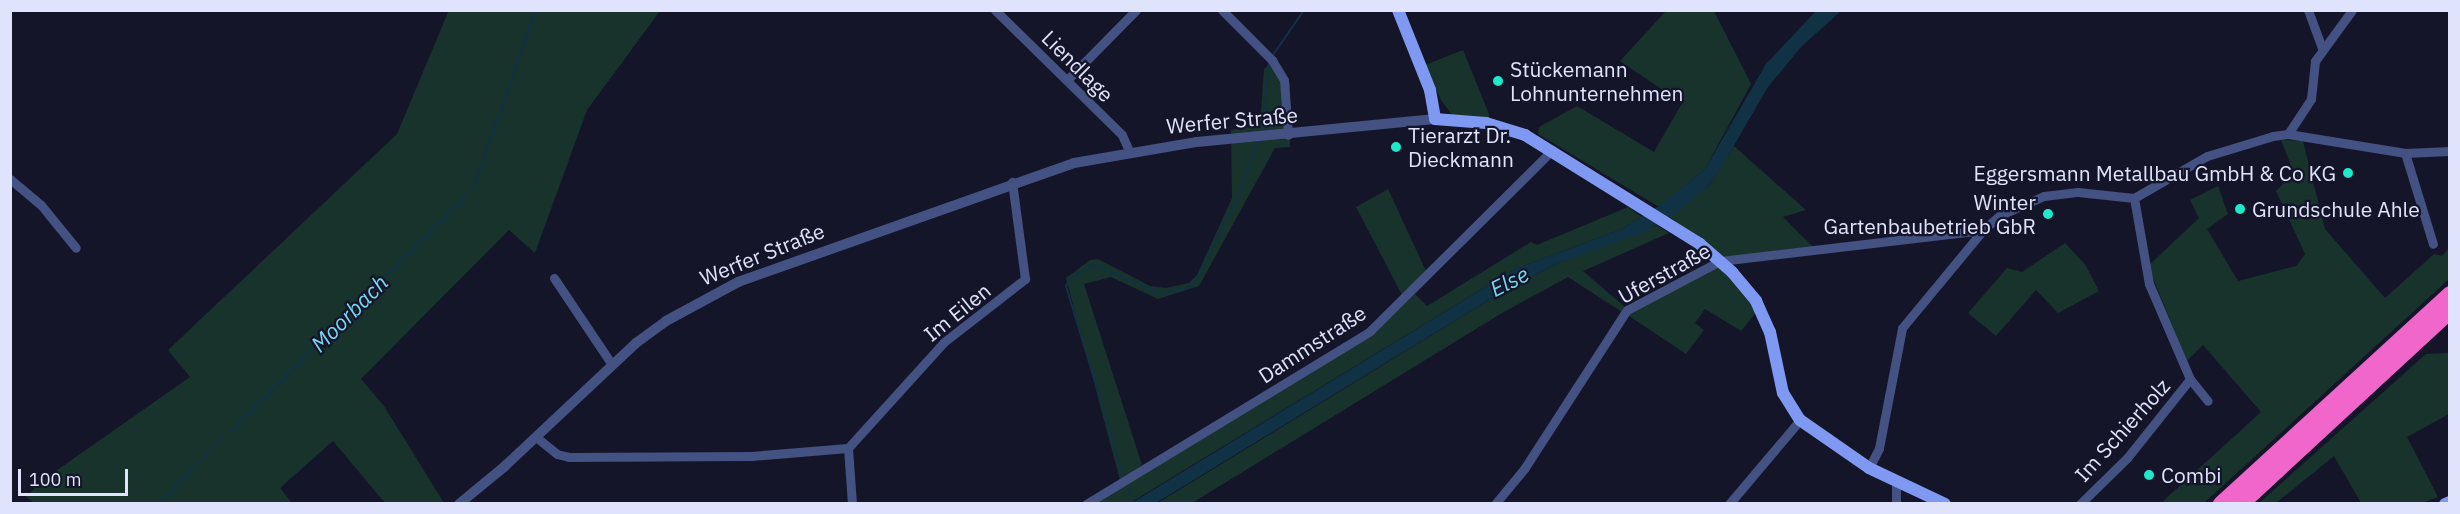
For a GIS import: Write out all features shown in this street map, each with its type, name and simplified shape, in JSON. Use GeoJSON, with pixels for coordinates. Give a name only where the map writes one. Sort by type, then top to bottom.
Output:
{"type":"FeatureCollection","features":[{"type":"Feature","properties":{"kind":"highway"},"geometry":{"type":"LineString","coordinates":[[2221,504],[2450,294]]}},
{"type":"Feature","properties":{"kind":"highway"},"geometry":{"type":"LineString","coordinates":[[2241,504],[2450,310]]}},
{"type":"Feature","properties":{"kind":"main road"},"geometry":{"type":"LineString","coordinates":[[1398,10],[1430,90],[1435,119]]}},
{"type":"Feature","properties":{"kind":"main road","name":"Werfer Straße"},"geometry":{"type":"LineString","coordinates":[[1435,119],[1486,123],[1525,135],[1675,227],[1720,261],[1745,285],[1764,314],[1783,393],[1800,420],[1869,468],[1945,504]]}},
{"type":"Feature","properties":{"kind":"main road"},"geometry":{"type":"LineString","coordinates":[[2445,504],[2450,502]]}},
{"type":"Feature","properties":{"kind":"street","name":"Liendlage"},"geometry":{"type":"LineString","coordinates":[[995,10],[1122,135],[1130,151]]}},
{"type":"Feature","properties":{"kind":"street"},"geometry":{"type":"LineString","coordinates":[[1067,80],[1136,10]]}},
{"type":"Feature","properties":{"kind":"street"},"geometry":{"type":"LineString","coordinates":[[1222,10],[1272,60],[1284,80],[1288,135]]}},
{"type":"Feature","properties":{"kind":"street"},"geometry":{"type":"LineString","coordinates":[[2308,10],[2322,48]]}},
{"type":"Feature","properties":{"kind":"street"},"geometry":{"type":"LineString","coordinates":[[2288,134],[2311,99],[2315,61],[2322,48],[2352,10]]}},
{"type":"Feature","properties":{"kind":"street","name":"Werfer Straße"},"geometry":{"type":"LineString","coordinates":[[459,504],[536,437],[611,363],[666,321],[738,282],[1012,182],[1130,151],[1435,119]]}},
{"type":"Feature","properties":{"kind":"street"},"geometry":{"type":"LineString","coordinates":[[1869,468],[1879,448],[1902,328],[1983,230],[2000,215],[2044,196],[2078,192],[2134,198],[2207,156],[2288,134],[2405,153],[2450,151]]}},
{"type":"Feature","properties":{"kind":"street","name":"Dammstraße"},"geometry":{"type":"LineString","coordinates":[[1086,504],[1370,330],[1552,150]]}},
{"type":"Feature","properties":{"kind":"street"},"geometry":{"type":"LineString","coordinates":[[2405,153],[2433,244]]}},
{"type":"Feature","properties":{"kind":"street"},"geometry":{"type":"LineString","coordinates":[[10,179],[41,205],[76,248]]}},
{"type":"Feature","properties":{"kind":"street","name":"Im Eilen"},"geometry":{"type":"LineString","coordinates":[[848,448],[944,342],[1025,279],[1012,182]]}},
{"type":"Feature","properties":{"kind":"street","name":"Im Schierholz"},"geometry":{"type":"LineString","coordinates":[[2134,198],[2149,284],[2190,379],[2208,401]]}},
{"type":"Feature","properties":{"kind":"street","name":"Uferstraße"},"geometry":{"type":"LineString","coordinates":[[1496,504],[1524,469],[1622,314],[1720,261],[1983,230]]}},
{"type":"Feature","properties":{"kind":"street"},"geometry":{"type":"LineString","coordinates":[[554,278],[611,363]]}},
{"type":"Feature","properties":{"kind":"street","name":"Im Schierholz"},"geometry":{"type":"LineString","coordinates":[[2080,504],[2127,458],[2190,379]]}},
{"type":"Feature","properties":{"kind":"street"},"geometry":{"type":"LineString","coordinates":[[1729,504],[1800,420]]}},
{"type":"Feature","properties":{"kind":"street"},"geometry":{"type":"LineString","coordinates":[[536,437],[557,454],[569,457],[751,456],[848,448],[852,504]]}},
{"type":"Feature","properties":{"kind":"street"},"geometry":{"type":"LineString","coordinates":[[1896,482],[1896,504]]}},
{"type":"Feature","properties":{"kind":"green space"},"geometry":{"type":"Polygon","coordinates":[[[449,10],[660,11],[587,110],[535,253],[509,230],[361,379],[384,406],[444,503],[385,503],[333,441],[280,488],[292,503],[34,503],[26,497],[43,480],[190,377],[168,350],[397,134],[449,10]]]}},
{"type":"Feature","properties":{"kind":"green space"},"geometry":{"type":"Polygon","coordinates":[[[1666,11],[1714,11],[1751,84],[1705,169],[1659,207],[1538,134],[1539,127],[1577,106],[1654,152],[1682,103],[1620,61],[1666,11]]]}},
{"type":"Feature","properties":{"kind":"green space"},"geometry":{"type":"Polygon","coordinates":[[[1463,50],[1489,114],[1489,120],[1452,115],[1441,100],[1425,65],[1463,50]]]}},
{"type":"Feature","properties":{"kind":"green space"},"geometry":{"type":"Polygon","coordinates":[[[1274,59],[1290,84],[1290,147],[1275,148],[1199,286],[1158,299],[1111,277],[1084,284],[1142,465],[1120,480],[1066,278],[1090,260],[1098,259],[1150,286],[1166,288],[1189,283],[1197,275],[1232,198],[1231,130],[1260,125],[1264,69],[1274,59]]]}},
{"type":"Feature","properties":{"kind":"green space"},"geometry":{"type":"Polygon","coordinates":[[[2281,140],[2303,141],[2325,229],[2385,298],[2434,254],[2442,256],[2449,248],[2449,279],[2204,503],[2161,503],[2261,412],[2203,345],[2187,361],[2148,266],[2199,218],[2190,200],[2218,186],[2228,214],[2207,229],[2238,281],[2296,266],[2305,254],[2276,191],[2294,173],[2281,140]]]}},
{"type":"Feature","properties":{"kind":"green space"},"geometry":{"type":"Polygon","coordinates":[[[1734,146],[1806,210],[1783,217],[1814,248],[1723,257],[1670,217],[1709,185],[1734,146]]]}},
{"type":"Feature","properties":{"kind":"green space"},"geometry":{"type":"Polygon","coordinates":[[[1388,189],[1426,271],[1402,295],[1356,207],[1388,189]]]}},
{"type":"Feature","properties":{"kind":"green space"},"geometry":{"type":"Polygon","coordinates":[[[1628,207],[1642,217],[1622,229],[1515,269],[1130,503],[1093,504],[1373,334],[1415,294],[1427,306],[1531,242],[1537,245],[1628,207]]]}},
{"type":"Feature","properties":{"kind":"green space"},"geometry":{"type":"Polygon","coordinates":[[[1657,225],[1669,233],[1583,271],[1626,308],[1622,312],[1568,277],[1502,313],[1192,503],[1156,504],[1497,295],[1556,264],[1657,225]]]}},
{"type":"Feature","properties":{"kind":"green space"},"geometry":{"type":"Polygon","coordinates":[[[2065,243],[2085,264],[2099,291],[2058,313],[2036,290],[1996,336],[1968,313],[2007,268],[2022,272],[2065,243]]]}},
{"type":"Feature","properties":{"kind":"green space"},"geometry":{"type":"Polygon","coordinates":[[[1720,266],[1758,310],[1741,331],[1705,309],[1695,323],[1704,330],[1686,354],[1626,314],[1720,266]]]}},
{"type":"Feature","properties":{"kind":"green space"},"geometry":{"type":"Polygon","coordinates":[[[2449,353],[2449,414],[2407,437],[2438,497],[2422,503],[2361,503],[2334,456],[2276,503],[2259,503],[2426,354],[2449,353]]]}},
{"type":"Feature","properties":{"kind":"water","name":"Else"},"geometry":{"type":"Polygon","coordinates":[[[1841,11],[1801,47],[1768,87],[1708,186],[1675,214],[1642,233],[1556,264],[1497,295],[1156,503],[1130,504],[1515,269],[1622,229],[1659,206],[1705,169],[1766,64],[1815,12],[1841,11]]]}},
{"type":"Feature","properties":{"kind":"waterway","name":"Moorbach"},"geometry":{"type":"LineString","coordinates":[[474,186],[536,10]]}},
{"type":"Feature","properties":{"kind":"waterway"},"geometry":{"type":"LineString","coordinates":[[1273,55],[1304,10]]}},
{"type":"Feature","properties":{"kind":"waterway"},"geometry":{"type":"LineString","coordinates":[[1262,131],[1269,63]]}},
{"type":"Feature","properties":{"kind":"waterway"},"geometry":{"type":"LineString","coordinates":[[1124,477],[1066,286],[1069,279],[1094,265],[1163,294],[1193,286],[1232,210],[1259,139]]}},
{"type":"Feature","properties":{"kind":"waterway","name":"Moorbach"},"geometry":{"type":"LineString","coordinates":[[231,431],[467,195]]}},
{"type":"Feature","properties":{"kind":"waterway","name":"Moorbach"},"geometry":{"type":"LineString","coordinates":[[158,504],[225,436]]}},
{"type":"Feature","properties":{"kind":"waterway"},"geometry":{"type":"LineString","coordinates":[[1126,483],[1134,504]]}},
{"type":"Feature","properties":{"kind":"place","name":"Stückemann Lohnunternehmen"},"geometry":{"type":"Point","coordinates":[1498,81]}},
{"type":"Feature","properties":{"kind":"place","name":"Tierarzt Dr. Dieckmann"},"geometry":{"type":"Point","coordinates":[1396,147]}},
{"type":"Feature","properties":{"kind":"place","name":"Eggersmann Metallbau GmbH & Co KG"},"geometry":{"type":"Point","coordinates":[2348,173]}},
{"type":"Feature","properties":{"kind":"place","name":"Grundschule Ahle"},"geometry":{"type":"Point","coordinates":[2240,209]}},
{"type":"Feature","properties":{"kind":"place","name":"Winter Gartenbaubetrieb GbR"},"geometry":{"type":"Point","coordinates":[2048,214]}},
{"type":"Feature","properties":{"kind":"place","name":"Combi"},"geometry":{"type":"Point","coordinates":[2149,475]}}]}
